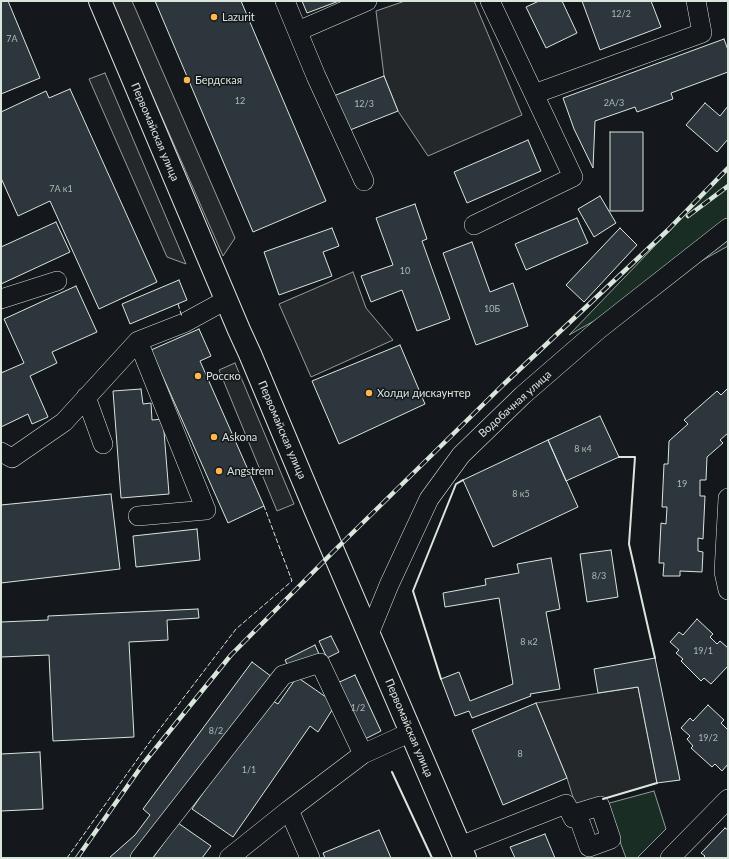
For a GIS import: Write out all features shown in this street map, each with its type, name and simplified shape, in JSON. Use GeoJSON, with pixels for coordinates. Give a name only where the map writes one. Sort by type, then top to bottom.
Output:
{"type":"FeatureCollection","features":[{"type":"Feature","properties":{"kind":"main road","name":"Первомайская улица"},"geometry":{"type":"LineString","coordinates":[[100,1],[462,852]]}},
{"type":"Feature","properties":{"kind":"street"},"geometry":{"type":"LineString","coordinates":[[285,1],[316,76],[364,181]]}},
{"type":"Feature","properties":{"kind":"street"},"geometry":{"type":"LineString","coordinates":[[298,32],[367,1]]}},
{"type":"Feature","properties":{"kind":"street"},"geometry":{"type":"LineString","coordinates":[[474,225],[573,177],[490,1]]}},
{"type":"Feature","properties":{"kind":"street"},"geometry":{"type":"LineString","coordinates":[[534,94],[702,33],[696,1]]}},
{"type":"Feature","properties":{"kind":"street","name":"Водобачная улица"},"geometry":{"type":"LineString","coordinates":[[369,634],[389,585],[429,499],[460,455],[523,395],[598,330],[726,232]]}},
{"type":"Feature","properties":{"kind":"street"},"geometry":{"type":"LineString","coordinates":[[1,299],[57,281]]}},
{"type":"Feature","properties":{"kind":"street"},"geometry":{"type":"LineString","coordinates":[[1,452],[12,458],[64,422],[138,341],[184,323],[226,300]]}},
{"type":"Feature","properties":{"kind":"street"},"geometry":{"type":"LineString","coordinates":[[138,341],[206,510],[138,516]]}},
{"type":"Feature","properties":{"kind":"street"},"geometry":{"type":"LineString","coordinates":[[86,397],[103,444]]}},
{"type":"Feature","properties":{"kind":"street"},"geometry":{"type":"LineString","coordinates":[[728,498],[724,572],[728,590]]}},
{"type":"Feature","properties":{"kind":"street"},"geometry":{"type":"LineString","coordinates":[[140,858],[283,675],[320,663],[363,754]]}},
{"type":"Feature","properties":{"kind":"street"},"geometry":{"type":"LineString","coordinates":[[230,858],[289,810],[363,754],[411,732]]}},
{"type":"Feature","properties":{"kind":"street"},"geometry":{"type":"LineString","coordinates":[[670,858],[728,799]]}},
{"type":"Feature","properties":{"kind":"street"},"geometry":{"type":"LineString","coordinates":[[462,852],[566,804],[573,818],[579,817],[589,847],[598,852]]}},
{"type":"Feature","properties":{"kind":"street"},"geometry":{"type":"LineString","coordinates":[[289,810],[310,858]]}},
{"type":"Feature","properties":{"kind":"green space"},"geometry":{"type":"Polygon","coordinates":[[[728,170],[728,246],[569,335],[728,170]]]}},
{"type":"Feature","properties":{"kind":"green space"},"geometry":{"type":"Polygon","coordinates":[[[654,791],[666,829],[637,858],[626,858],[606,804],[654,791]]]}},
{"type":"Feature","properties":{"kind":"shaded area"},"geometry":{"type":"Polygon","coordinates":[[[111,1],[132,1],[235,238],[223,256],[111,1]]]}},
{"type":"Feature","properties":{"kind":"shaded area"},"geometry":{"type":"Polygon","coordinates":[[[405,1],[474,1],[522,115],[428,156],[398,111],[384,76],[376,11],[405,1]]]}},
{"type":"Feature","properties":{"kind":"shaded area"},"geometry":{"type":"Polygon","coordinates":[[[105,73],[186,264],[167,257],[89,79],[105,73]]]}},
{"type":"Feature","properties":{"kind":"shaded area"},"geometry":{"type":"Polygon","coordinates":[[[353,272],[366,308],[393,340],[311,377],[279,304],[353,272]]]}},
{"type":"Feature","properties":{"kind":"shaded area"},"geometry":{"type":"Polygon","coordinates":[[[235,363],[294,504],[277,511],[219,370],[235,363]]]}},
{"type":"Feature","properties":{"kind":"shaded area"},"geometry":{"type":"Polygon","coordinates":[[[638,687],[657,783],[576,807],[567,778],[536,703],[638,687]]]}},
{"type":"Feature","properties":{"kind":"building"},"geometry":{"type":"Polygon","coordinates":[[[1,1],[8,1],[40,78],[1,94],[1,1]]]}},
{"type":"Feature","properties":{"kind":"building"},"geometry":{"type":"Polygon","coordinates":[[[155,1],[241,1],[326,201],[253,232],[155,1]]]}},
{"type":"Feature","properties":{"kind":"building"},"geometry":{"type":"Polygon","coordinates":[[[302,1],[339,1],[307,13],[302,1]]]}},
{"type":"Feature","properties":{"kind":"building"},"geometry":{"type":"Polygon","coordinates":[[[539,1],[562,1],[577,33],[546,48],[526,7],[539,1]]]}},
{"type":"Feature","properties":{"kind":"building"},"geometry":{"type":"Polygon","coordinates":[[[582,1],[651,1],[661,27],[600,50],[582,1]]]}},
{"type":"Feature","properties":{"kind":"building"},"geometry":{"type":"Polygon","coordinates":[[[724,39],[728,50],[728,72],[671,93],[673,99],[637,112],[635,107],[595,121],[593,168],[574,129],[563,98],[724,39]]]}},
{"type":"Feature","properties":{"kind":"building"},"geometry":{"type":"Polygon","coordinates":[[[384,76],[398,111],[345,132],[331,97],[384,76]]]}},
{"type":"Feature","properties":{"kind":"building"},"geometry":{"type":"Polygon","coordinates":[[[70,89],[157,282],[99,309],[50,201],[18,216],[1,178],[1,112],[46,91],[49,98],[70,89]]]}},
{"type":"Feature","properties":{"kind":"building"},"geometry":{"type":"Polygon","coordinates":[[[705,103],[720,116],[728,106],[728,139],[717,152],[686,125],[705,103]]]}},
{"type":"Feature","properties":{"kind":"building"},"geometry":{"type":"Polygon","coordinates":[[[610,132],[643,132],[643,211],[610,211],[610,132]]]}},
{"type":"Feature","properties":{"kind":"building"},"geometry":{"type":"Polygon","coordinates":[[[528,140],[541,171],[467,203],[454,172],[528,140]]]}},
{"type":"Feature","properties":{"kind":"building"},"geometry":{"type":"Polygon","coordinates":[[[600,196],[616,223],[594,237],[578,209],[600,196]]]}},
{"type":"Feature","properties":{"kind":"building"},"geometry":{"type":"Polygon","coordinates":[[[415,204],[427,239],[422,241],[450,319],[417,331],[402,290],[371,302],[361,276],[393,265],[376,218],[415,204]]]}},
{"type":"Feature","properties":{"kind":"building"},"geometry":{"type":"Polygon","coordinates":[[[577,218],[588,243],[526,270],[515,244],[577,218]]]}},
{"type":"Feature","properties":{"kind":"building"},"geometry":{"type":"Polygon","coordinates":[[[56,222],[70,252],[1,284],[1,247],[56,222]]]}},
{"type":"Feature","properties":{"kind":"building"},"geometry":{"type":"Polygon","coordinates":[[[332,228],[339,246],[323,252],[332,276],[279,295],[264,252],[332,228]]]}},
{"type":"Feature","properties":{"kind":"building"},"geometry":{"type":"Polygon","coordinates":[[[620,228],[637,245],[584,302],[566,285],[620,228]]]}},
{"type":"Feature","properties":{"kind":"building"},"geometry":{"type":"Polygon","coordinates":[[[472,242],[490,292],[513,283],[528,326],[476,345],[443,253],[472,242]]]}},
{"type":"Feature","properties":{"kind":"building"},"geometry":{"type":"Polygon","coordinates":[[[179,280],[187,300],[130,324],[122,304],[179,280]]]}},
{"type":"Feature","properties":{"kind":"building"},"geometry":{"type":"Polygon","coordinates":[[[76,286],[97,332],[52,352],[57,363],[30,376],[48,417],[32,424],[28,414],[1,427],[1,373],[24,363],[4,319],[76,286]]]}},
{"type":"Feature","properties":{"kind":"building"},"geometry":{"type":"Polygon","coordinates":[[[199,329],[211,356],[200,361],[264,506],[228,523],[151,350],[199,329]]]}},
{"type":"Feature","properties":{"kind":"building","name":"Холди дискаунтер"},"geometry":{"type":"Polygon","coordinates":[[[400,345],[425,404],[339,444],[312,381],[400,345]]]}},
{"type":"Feature","properties":{"kind":"building"},"geometry":{"type":"Polygon","coordinates":[[[728,388],[728,433],[720,440],[723,443],[707,457],[706,480],[700,480],[700,496],[705,496],[703,539],[698,538],[698,551],[703,552],[702,572],[680,571],[680,576],[663,576],[664,563],[659,563],[661,523],[666,524],[667,507],[662,507],[664,464],[668,464],[669,441],[688,424],[684,420],[717,391],[721,395],[728,388]]]}},
{"type":"Feature","properties":{"kind":"building"},"geometry":{"type":"Polygon","coordinates":[[[141,389],[143,404],[151,403],[152,420],[163,419],[169,494],[121,498],[113,391],[141,389]]]}},
{"type":"Feature","properties":{"kind":"building"},"geometry":{"type":"Polygon","coordinates":[[[600,416],[619,457],[566,481],[548,440],[600,416]]]}},
{"type":"Feature","properties":{"kind":"building"},"geometry":{"type":"Polygon","coordinates":[[[548,440],[578,507],[493,547],[463,480],[548,440]]]}},
{"type":"Feature","properties":{"kind":"building"},"geometry":{"type":"Polygon","coordinates":[[[111,494],[120,569],[1,583],[1,505],[111,494]]]}},
{"type":"Feature","properties":{"kind":"building"},"geometry":{"type":"Polygon","coordinates":[[[197,529],[200,560],[136,567],[133,536],[197,529]]]}},
{"type":"Feature","properties":{"kind":"building"},"geometry":{"type":"Polygon","coordinates":[[[611,550],[618,597],[587,602],[580,554],[611,550]]]}},
{"type":"Feature","properties":{"kind":"building"},"geometry":{"type":"Polygon","coordinates":[[[551,558],[560,609],[546,612],[560,689],[530,694],[531,696],[472,718],[469,711],[455,716],[441,679],[459,672],[470,701],[513,684],[499,598],[445,607],[443,593],[486,585],[485,579],[519,573],[517,564],[551,558]]]}},
{"type":"Feature","properties":{"kind":"building"},"geometry":{"type":"Polygon","coordinates":[[[198,609],[199,618],[167,620],[168,640],[129,642],[134,737],[53,741],[49,655],[1,657],[1,622],[48,620],[48,616],[198,609]]]}},
{"type":"Feature","properties":{"kind":"building"},"geometry":{"type":"Polygon","coordinates":[[[697,619],[713,634],[710,637],[717,644],[720,641],[728,648],[728,666],[711,684],[704,678],[701,681],[681,661],[683,659],[676,653],[679,650],[670,642],[679,632],[683,635],[697,619]]]}},
{"type":"Feature","properties":{"kind":"building"},"geometry":{"type":"Polygon","coordinates":[[[331,636],[339,652],[327,658],[319,641],[331,636]]]}},
{"type":"Feature","properties":{"kind":"building"},"geometry":{"type":"Polygon","coordinates":[[[315,645],[319,654],[289,668],[285,660],[315,645]]]}},
{"type":"Feature","properties":{"kind":"building"},"geometry":{"type":"Polygon","coordinates":[[[655,658],[680,780],[657,783],[638,687],[598,693],[594,669],[655,658]]]}},
{"type":"Feature","properties":{"kind":"building"},"geometry":{"type":"Polygon","coordinates":[[[252,662],[272,677],[134,858],[109,858],[135,835],[150,815],[143,809],[252,662]]]}},
{"type":"Feature","properties":{"kind":"building"},"geometry":{"type":"Polygon","coordinates":[[[355,675],[381,731],[361,741],[335,684],[355,675]]]}},
{"type":"Feature","properties":{"kind":"building"},"geometry":{"type":"Polygon","coordinates":[[[297,677],[336,704],[318,732],[310,726],[233,837],[192,809],[268,698],[278,704],[297,677]]]}},
{"type":"Feature","properties":{"kind":"building"},"geometry":{"type":"Polygon","coordinates":[[[536,703],[567,778],[503,805],[472,730],[536,703]]]}},
{"type":"Feature","properties":{"kind":"building"},"geometry":{"type":"Polygon","coordinates":[[[708,705],[724,720],[721,723],[728,730],[728,764],[722,771],[715,764],[712,767],[691,748],[693,746],[687,739],[690,736],[681,728],[690,718],[693,721],[708,705]]]}},
{"type":"Feature","properties":{"kind":"building"},"geometry":{"type":"Polygon","coordinates":[[[40,752],[43,809],[1,811],[1,754],[40,752]]]}},
{"type":"Feature","properties":{"kind":"building"},"geometry":{"type":"Polygon","coordinates":[[[178,823],[211,846],[202,858],[153,858],[178,823]]]}},
{"type":"Feature","properties":{"kind":"building"},"geometry":{"type":"Polygon","coordinates":[[[725,828],[728,830],[728,858],[703,858],[705,856],[701,853],[725,828]]]}},
{"type":"Feature","properties":{"kind":"building"},"geometry":{"type":"Polygon","coordinates":[[[379,830],[391,858],[325,858],[323,853],[379,830]]]}},
{"type":"Feature","properties":{"kind":"building"},"geometry":{"type":"Polygon","coordinates":[[[545,834],[555,858],[515,858],[510,847],[545,834]]]}},
{"type":"Feature","properties":{"kind":"railway"},"geometry":{"type":"LineString","coordinates":[[77,858],[143,764],[231,655],[334,551],[504,384],[668,230],[728,168]]}},
{"type":"Feature","properties":{"kind":"railway"},"geometry":{"type":"LineString","coordinates":[[688,216],[728,186]]}},
{"type":"Feature","properties":{"kind":"fence"},"geometry":{"type":"LineString","coordinates":[[178,304],[182,317]]}},
{"type":"Feature","properties":{"kind":"fence"},"geometry":{"type":"LineString","coordinates":[[67,858],[149,743],[236,629],[292,581],[264,506]]}},
{"type":"Feature","properties":{"kind":"wall"},"geometry":{"type":"LineString","coordinates":[[619,457],[635,457],[629,544],[655,658]]}},
{"type":"Feature","properties":{"kind":"wall"},"geometry":{"type":"LineString","coordinates":[[441,679],[413,591],[456,484],[463,480]]}},
{"type":"Feature","properties":{"kind":"wall"},"geometry":{"type":"LineString","coordinates":[[392,772],[432,858]]}},
{"type":"Feature","properties":{"kind":"wall"},"geometry":{"type":"LineString","coordinates":[[603,799],[657,783]]}},
{"type":"Feature","properties":{"kind":"place","name":"Lazurit"},"geometry":{"type":"Point","coordinates":[214,17]}},
{"type":"Feature","properties":{"kind":"place","name":"Бердская"},"geometry":{"type":"Point","coordinates":[187,80]}},
{"type":"Feature","properties":{"kind":"place","name":"Росско"},"geometry":{"type":"Point","coordinates":[198,376]}},
{"type":"Feature","properties":{"kind":"place","name":"Холди дискаунтер"},"geometry":{"type":"Point","coordinates":[369,393]}},
{"type":"Feature","properties":{"kind":"place","name":"Askona"},"geometry":{"type":"Point","coordinates":[214,437]}},
{"type":"Feature","properties":{"kind":"place","name":"Angstrem"},"geometry":{"type":"Point","coordinates":[219,471]}}]}
